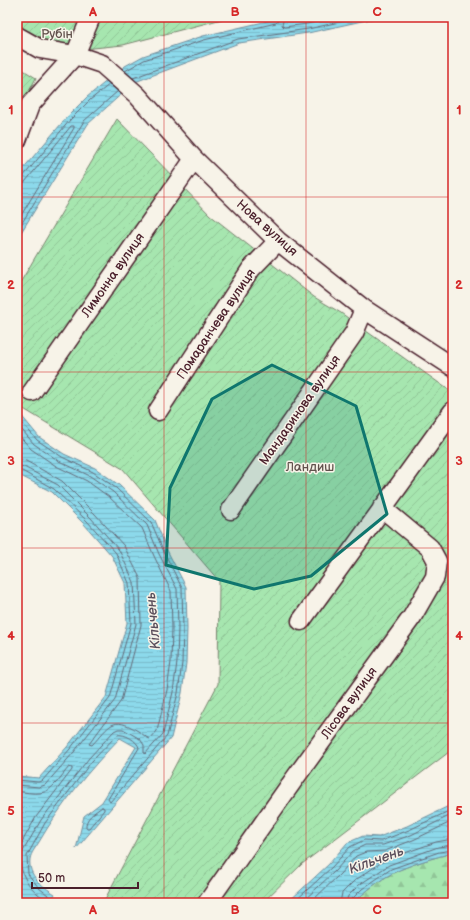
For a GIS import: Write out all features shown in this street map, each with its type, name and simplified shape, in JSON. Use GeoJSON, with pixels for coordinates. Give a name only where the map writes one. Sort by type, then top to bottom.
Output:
{"type":"FeatureCollection","features":[{"type":"Feature","properties":{"kind":"street"},"geometry":{"type":"LineString","coordinates":[[17,140],[30,106],[75,55],[91,17]]}},
{"type":"Feature","properties":{"kind":"street"},"geometry":{"type":"LineString","coordinates":[[17,36],[40,49],[75,55]]}},
{"type":"Feature","properties":{"kind":"street","name":"Нова вулиця"},"geometry":{"type":"LineString","coordinates":[[75,55],[102,64],[137,95],[194,159],[278,241],[364,309],[453,367]]}},
{"type":"Feature","properties":{"kind":"street","name":"Лимонна вулиця"},"geometry":{"type":"LineString","coordinates":[[32,392],[194,159]]}},
{"type":"Feature","properties":{"kind":"street","name":"Помаранчева вулиця"},"geometry":{"type":"LineString","coordinates":[[158,411],[251,269],[278,241]]}},
{"type":"Feature","properties":{"kind":"street","name":"Мандаринова вулиця"},"geometry":{"type":"LineString","coordinates":[[231,510],[354,332],[364,309]]}},
{"type":"Feature","properties":{"kind":"street"},"geometry":{"type":"LineString","coordinates":[[301,621],[453,411]]}},
{"type":"Feature","properties":{"kind":"street","name":"Лісова вулиця"},"geometry":{"type":"LineString","coordinates":[[207,903],[299,772],[412,617],[435,577],[437,561],[430,548],[382,508]]}},
{"type":"Feature","properties":{"kind":"highlighted area"},"geometry":{"type":"Polygon","coordinates":[[[272,365],[356,406],[387,514],[311,576],[254,589],[166,565],[170,488],[212,399],[272,365]]]}},
{"type":"Feature","properties":{"kind":"green space","name":"Рубін"},"geometry":{"type":"Polygon","coordinates":[[[17,17],[230,17],[123,45],[54,52],[17,34],[17,17]]]}},
{"type":"Feature","properties":{"kind":"green space"},"geometry":{"type":"Polygon","coordinates":[[[17,66],[36,78],[17,114],[17,66]]]}},
{"type":"Feature","properties":{"kind":"green space","name":"Ландиш"},"geometry":{"type":"Polygon","coordinates":[[[117,119],[210,215],[314,297],[341,313],[453,393],[453,749],[302,864],[262,903],[103,903],[218,684],[219,581],[123,469],[17,405],[17,288],[117,119]]]}},
{"type":"Feature","properties":{"kind":"green space"},"geometry":{"type":"Polygon","coordinates":[[[453,853],[453,903],[353,903],[377,883],[393,873],[422,862],[453,853]]]}},
{"type":"Feature","properties":{"kind":"water"},"geometry":{"type":"Polygon","coordinates":[[[285,17],[380,17],[308,33],[239,43],[135,82],[88,124],[17,239],[17,179],[21,171],[67,117],[87,97],[125,66],[143,56],[203,36],[285,17]]]}},
{"type":"Feature","properties":{"kind":"water","name":"Кільчень"},"geometry":{"type":"Polygon","coordinates":[[[17,413],[20,414],[39,437],[64,454],[95,468],[119,485],[155,520],[167,550],[186,587],[186,663],[182,693],[171,738],[76,849],[84,816],[102,802],[136,747],[120,738],[66,801],[32,852],[30,859],[31,871],[37,880],[45,888],[55,894],[50,903],[17,903],[17,776],[39,778],[67,747],[106,697],[127,623],[125,583],[112,556],[84,524],[52,492],[17,474],[17,413]]]}},
{"type":"Feature","properties":{"kind":"water","name":"Кільчень"},"geometry":{"type":"Polygon","coordinates":[[[453,804],[453,853],[407,867],[393,873],[377,883],[353,903],[287,903],[329,864],[347,843],[363,836],[379,837],[407,826],[453,804]]]}}]}
